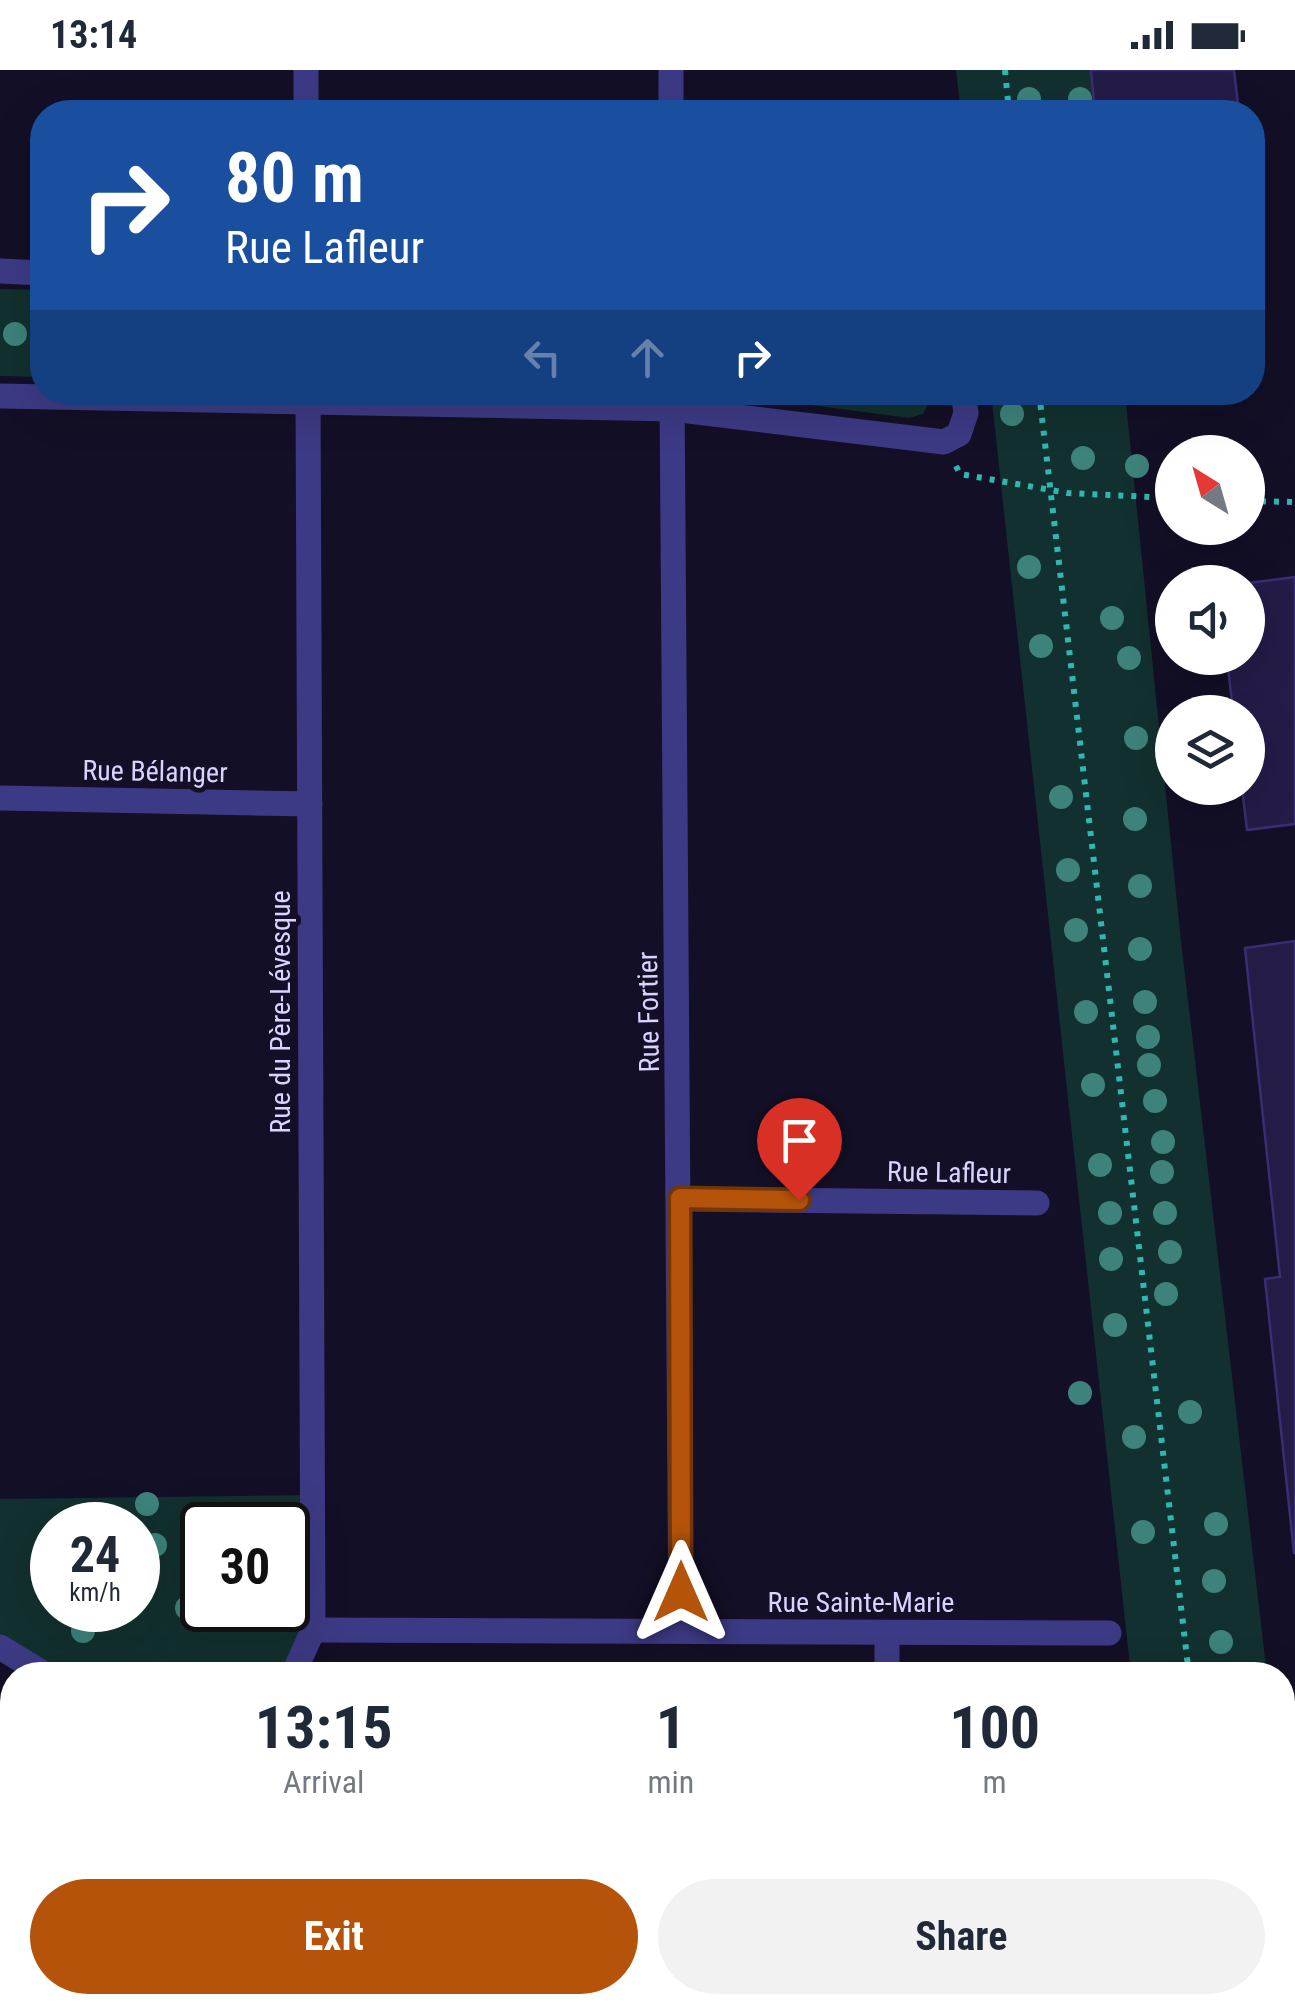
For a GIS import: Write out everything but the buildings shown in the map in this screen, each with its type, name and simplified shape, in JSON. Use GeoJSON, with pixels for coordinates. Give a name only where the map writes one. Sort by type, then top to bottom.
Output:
{"type":"FeatureCollection","features":[{"type":"Feature","properties":{"kind":"street"},"geometry":{"type":"LineString","coordinates":[[306,70],[306,100]]}},
{"type":"Feature","properties":{"kind":"street"},"geometry":{"type":"LineString","coordinates":[[670,70],[671,100]]}},
{"type":"Feature","properties":{"kind":"street"},"geometry":{"type":"LineString","coordinates":[[0,270],[30,271]]}},
{"type":"Feature","properties":{"kind":"street"},"geometry":{"type":"LineString","coordinates":[[0,396],[30,396]]}},
{"type":"Feature","properties":{"kind":"street","name":"Rue du Père-Lévesque"},"geometry":{"type":"LineString","coordinates":[[308,405],[313,1630]]}},
{"type":"Feature","properties":{"kind":"street","name":"Rue Fortier"},"geometry":{"type":"LineString","coordinates":[[672,405],[681,1632]]}},
{"type":"Feature","properties":{"kind":"street"},"geometry":{"type":"LineString","coordinates":[[699,405],[944,442],[959,434],[965,405]]}},
{"type":"Feature","properties":{"kind":"street","name":"Rue Bélanger"},"geometry":{"type":"LineString","coordinates":[[0,798],[310,804]]}},
{"type":"Feature","properties":{"kind":"street","name":"Rue Lafleur"},"geometry":{"type":"LineString","coordinates":[[680,1198],[1037,1203]]}},
{"type":"Feature","properties":{"kind":"street"},"geometry":{"type":"LineString","coordinates":[[298,1662],[313,1630]]}},
{"type":"Feature","properties":{"kind":"street","name":"Rue Sainte-Marie"},"geometry":{"type":"LineString","coordinates":[[313,1630],[1109,1632]]}},
{"type":"Feature","properties":{"kind":"street"},"geometry":{"type":"LineString","coordinates":[[887,1633],[887,1662]]}},
{"type":"Feature","properties":{"kind":"street"},"geometry":{"type":"LineString","coordinates":[[0,1647],[25,1662]]}},
{"type":"Feature","properties":{"kind":"path"},"geometry":{"type":"LineString","coordinates":[[1005,70],[1009,100]]}},
{"type":"Feature","properties":{"kind":"path"},"geometry":{"type":"LineString","coordinates":[[1040,405],[1186,1662]]}},
{"type":"Feature","properties":{"kind":"path"},"geometry":{"type":"LineString","coordinates":[[944,442],[960,474],[1050,491],[1155,497]]}},
{"type":"Feature","properties":{"kind":"path"},"geometry":{"type":"LineString","coordinates":[[1265,502],[1295,502]]}},
{"type":"Feature","properties":{"kind":"green space"},"geometry":{"type":"Polygon","coordinates":[[[956,70],[1091,70],[1094,100],[960,100],[956,70]]]}},
{"type":"Feature","properties":{"kind":"green space"},"geometry":{"type":"Polygon","coordinates":[[[0,289],[30,290],[30,377],[0,376],[0,289]]]}},
{"type":"Feature","properties":{"kind":"green space"},"geometry":{"type":"Polygon","coordinates":[[[811,405],[928,405],[923,414],[909,418],[811,405]]]}},
{"type":"Feature","properties":{"kind":"green space"},"geometry":{"type":"Polygon","coordinates":[[[992,405],[1126,405],[1156,695],[1155,805],[1167,805],[1265,1662],[1130,1662],[992,405]]]}},
{"type":"Feature","properties":{"kind":"green space"},"geometry":{"type":"Polygon","coordinates":[[[313,1495],[313,1630],[299,1662],[25,1662],[0,1647],[0,1499],[313,1495]]]}},
{"type":"Feature","properties":{"kind":"route"},"geometry":{"type":"LineString","coordinates":[[681,1592],[680,1198],[799,1200]]}}]}
